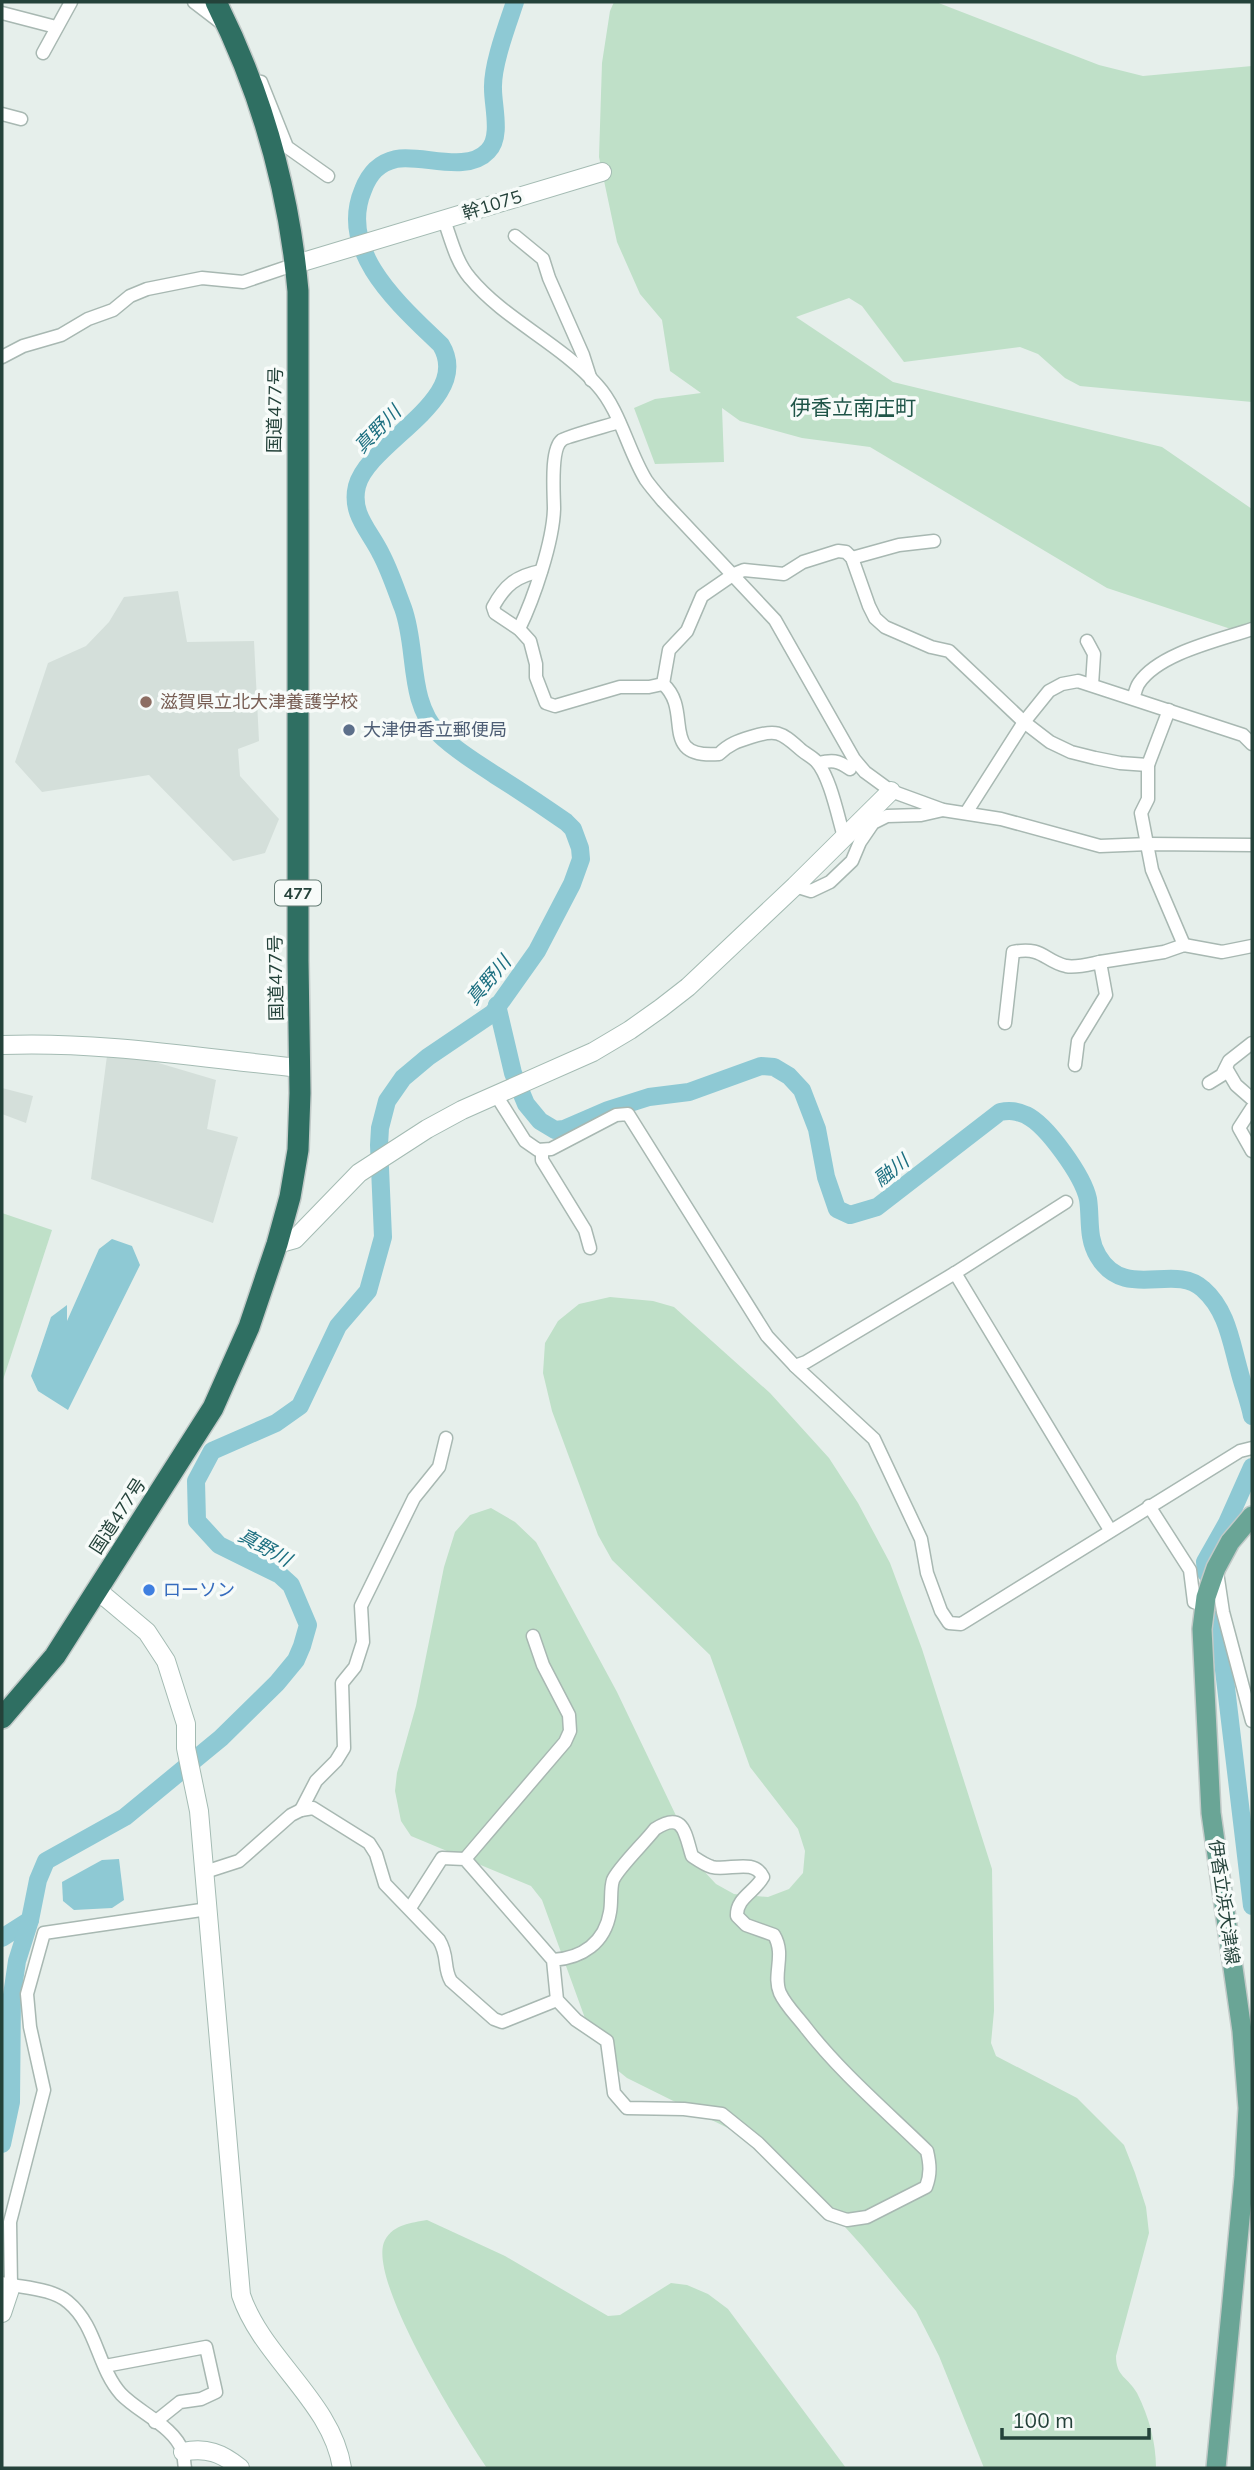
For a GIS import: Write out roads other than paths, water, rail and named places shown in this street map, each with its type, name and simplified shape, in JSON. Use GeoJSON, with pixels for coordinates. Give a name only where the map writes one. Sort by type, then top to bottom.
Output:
{"type":"FeatureCollection","features":[{"type":"Feature","properties":{"kind":"highway","name":"国道477号"},"geometry":{"type":"LineString","coordinates":[[2,1718],[55,1656],[213,1408],[249,1327],[277,1244],[290,1197],[298,1150],[300,1068],[296,458],[299,332],[296,264],[286,201],[273,150],[250,81],[216,2]]}},
{"type":"Feature","properties":{"kind":"main road","name":"伊香立浜大津線"},"geometry":{"type":"LineString","coordinates":[[1216,2468],[1243,2191],[1248,2108],[1246,2019],[1211,1813],[1202,1629],[1205,1606],[1216,1568],[1230,1542],[1252,1516]]}},
{"type":"Feature","properties":{"kind":"street"},"geometry":{"type":"LineString","coordinates":[[43,53],[71,2]]}},
{"type":"Feature","properties":{"kind":"street"},"geometry":{"type":"LineString","coordinates":[[194,2],[229,28]]}},
{"type":"Feature","properties":{"kind":"street"},"geometry":{"type":"LineString","coordinates":[[2,13],[52,26]]}},
{"type":"Feature","properties":{"kind":"street"},"geometry":{"type":"LineString","coordinates":[[250,81],[261,82],[287,147],[328,176]]}},
{"type":"Feature","properties":{"kind":"street"},"geometry":{"type":"LineString","coordinates":[[2,114],[21,119]]}},
{"type":"Feature","properties":{"kind":"street","name":"幹1075"},"geometry":{"type":"LineString","coordinates":[[296,264],[602,172]]}},
{"type":"Feature","properties":{"kind":"street"},"geometry":{"type":"LineString","coordinates":[[444,219],[456,256],[469,278],[559,350],[598,386],[646,480],[775,620],[864,772],[891,791],[943,810],[1001,819],[1100,846],[1252,845]]}},
{"type":"Feature","properties":{"kind":"street"},"geometry":{"type":"LineString","coordinates":[[515,236],[543,259],[591,380]]}},
{"type":"Feature","properties":{"kind":"street"},"geometry":{"type":"LineString","coordinates":[[2,357],[23,346],[61,335],[88,318],[113,310],[130,296],[147,289],[202,278],[243,282],[296,264]]}},
{"type":"Feature","properties":{"kind":"street"},"geometry":{"type":"LineString","coordinates":[[520,629],[541,571],[554,517],[555,453],[559,442],[565,437],[585,434],[618,422]]}},
{"type":"Feature","properties":{"kind":"street"},"geometry":{"type":"LineString","coordinates":[[852,558],[899,545],[934,541]]}},
{"type":"Feature","properties":{"kind":"street"},"geometry":{"type":"LineString","coordinates":[[844,837],[827,782],[818,763],[790,738],[777,733],[763,733],[728,744],[719,754],[705,755],[692,753],[685,748],[680,737],[676,699],[663,684],[668,650],[687,631],[702,596],[733,574],[744,570],[784,574],[803,562],[838,551],[846,552],[852,558],[875,618],[885,627],[949,652],[1024,722],[1050,742],[1071,752],[1120,763],[1148,765]]}},
{"type":"Feature","properties":{"kind":"street"},"geometry":{"type":"LineString","coordinates":[[541,571],[522,575],[493,607],[495,613],[520,629],[530,641],[536,664],[536,677],[547,703],[555,706],[620,687],[663,684]]}},
{"type":"Feature","properties":{"kind":"street"},"geometry":{"type":"LineString","coordinates":[[1133,698],[1139,683],[1173,657],[1252,629]]}},
{"type":"Feature","properties":{"kind":"street"},"geometry":{"type":"LineString","coordinates":[[1087,641],[1094,654],[1092,685]]}},
{"type":"Feature","properties":{"kind":"street"},"geometry":{"type":"LineString","coordinates":[[966,813],[1024,722],[1049,691],[1062,684],[1079,681],[1092,685],[1243,735],[1252,744]]}},
{"type":"Feature","properties":{"kind":"street"},"geometry":{"type":"LineString","coordinates":[[1169,710],[1148,765],[1148,799],[1142,813],[1153,870],[1184,945]]}},
{"type":"Feature","properties":{"kind":"street"},"geometry":{"type":"LineString","coordinates":[[818,763],[833,760],[850,769]]}},
{"type":"Feature","properties":{"kind":"street"},"geometry":{"type":"LineString","coordinates":[[277,1244],[295,1239],[359,1173],[428,1129],[593,1052],[630,1030],[688,987],[891,791]]}},
{"type":"Feature","properties":{"kind":"street"},"geometry":{"type":"LineString","coordinates":[[795,886],[811,891],[830,882],[852,861],[860,842],[873,823],[887,816],[921,815],[943,810]]}},
{"type":"Feature","properties":{"kind":"street"},"geometry":{"type":"LineString","coordinates":[[1005,1023],[1013,952],[1035,951],[1065,966],[1164,952],[1184,945],[1222,952],[1252,946]]}},
{"type":"Feature","properties":{"kind":"street"},"geometry":{"type":"LineString","coordinates":[[1075,1065],[1078,1041],[1106,995],[1100,962]]}},
{"type":"Feature","properties":{"kind":"street"},"geometry":{"type":"LineString","coordinates":[[1209,1083],[1222,1075],[1229,1061],[1252,1043]]}},
{"type":"Feature","properties":{"kind":"street"},"geometry":{"type":"LineString","coordinates":[[2,1045],[52,1044],[111,1048],[300,1068]]}},
{"type":"Feature","properties":{"kind":"street"},"geometry":{"type":"LineString","coordinates":[[1226,1068],[1236,1085],[1252,1100]]}},
{"type":"Feature","properties":{"kind":"street"},"geometry":{"type":"LineString","coordinates":[[496,1095],[525,1141],[538,1150],[551,1149],[616,1115],[628,1114],[767,1336],[795,1366],[874,1439],[921,1539],[927,1573],[941,1611],[949,1623],[961,1624],[1149,1506],[1240,1451],[1252,1448]]}},
{"type":"Feature","properties":{"kind":"street"},"geometry":{"type":"LineString","coordinates":[[1252,1108],[1239,1128],[1252,1151]]}},
{"type":"Feature","properties":{"kind":"street"},"geometry":{"type":"LineString","coordinates":[[542,1150],[542,1160],[584,1230],[590,1248]]}},
{"type":"Feature","properties":{"kind":"street"},"geometry":{"type":"LineString","coordinates":[[795,1366],[955,1273],[1066,1202]]}},
{"type":"Feature","properties":{"kind":"street"},"geometry":{"type":"LineString","coordinates":[[955,1273],[1110,1530]]}},
{"type":"Feature","properties":{"kind":"street"},"geometry":{"type":"LineString","coordinates":[[301,1810],[316,1782],[344,1748],[342,1683],[355,1667],[363,1642],[361,1606],[414,1498],[439,1467],[446,1438]]}},
{"type":"Feature","properties":{"kind":"street"},"geometry":{"type":"LineString","coordinates":[[1149,1506],[1190,1570],[1194,1602],[1205,1606]]}},
{"type":"Feature","properties":{"kind":"street"},"geometry":{"type":"LineString","coordinates":[[1216,1568],[1223,1612],[1252,1721]]}},
{"type":"Feature","properties":{"kind":"street"},"geometry":{"type":"LineString","coordinates":[[97,1590],[147,1632],[166,1661],[186,1724],[186,1748],[194,1777],[205,1872],[241,2295],[256,2330],[326,2423],[339,2452],[341,2468]]}},
{"type":"Feature","properties":{"kind":"street"},"geometry":{"type":"LineString","coordinates":[[465,1859],[565,1742],[569,1731],[569,1715],[543,1665],[533,1636]]}},
{"type":"Feature","properties":{"kind":"street"},"geometry":{"type":"LineString","coordinates":[[205,1872],[239,1861],[291,1815],[313,1808],[369,1843],[376,1854],[385,1884],[410,1908],[445,1950],[446,1974],[494,2019],[502,2022],[557,2000]]}},
{"type":"Feature","properties":{"kind":"street"},"geometry":{"type":"LineString","coordinates":[[410,1908],[442,1858],[465,1859],[553,1960],[557,2000],[576,2020],[607,2041],[614,2093],[627,2108],[684,2109],[722,2114],[758,2143],[829,2214],[847,2220],[859,2220],[926,2187],[930,2165],[927,2151],[822,2048],[778,1989],[780,1955],[779,1944],[774,1935],[746,1925],[737,1916],[738,1903],[759,1885],[763,1877],[760,1871],[753,1867],[713,1867],[704,1864],[692,1856],[688,1837],[681,1825],[672,1821],[663,1824],[655,1829],[613,1880],[610,1912],[606,1930],[601,1937],[578,1956],[553,1960]]}},
{"type":"Feature","properties":{"kind":"street"},"geometry":{"type":"LineString","coordinates":[[2,2313],[9,2222],[44,2090],[30,2027],[27,1994],[44,1933],[208,1909]]}},
{"type":"Feature","properties":{"kind":"street"},"geometry":{"type":"LineString","coordinates":[[6,2285],[45,2292],[66,2300],[83,2315],[119,2392],[172,2435],[184,2460],[197,2449],[218,2453],[240,2468]]}},
{"type":"Feature","properties":{"kind":"street"},"geometry":{"type":"LineString","coordinates":[[105,2365],[206,2347],[216,2392],[201,2399],[180,2402],[155,2422]]}},
{"type":"Feature","properties":{"kind":"water"},"geometry":{"type":"Polygon","coordinates":[[[112,1239],[132,1246],[140,1265],[68,1410],[38,1391],[31,1376],[51,1317],[67,1305],[67,1321],[99,1249],[112,1239]]]}},
{"type":"Feature","properties":{"kind":"water"},"geometry":{"type":"Polygon","coordinates":[[[119,1859],[124,1900],[112,1908],[74,1910],[63,1901],[62,1882],[102,1860],[119,1859]]]}},
{"type":"Feature","properties":{"kind":"waterway","name":"真野川"},"geometry":{"type":"LineString","coordinates":[[2,2144],[11,2102],[12,1995],[17,1961],[30,1920],[38,1880],[46,1861],[125,1817],[221,1738],[277,1683],[296,1660],[302,1646],[308,1625],[291,1585],[280,1575],[219,1545],[197,1521],[196,1481],[212,1451],[276,1423],[300,1406],[338,1326],[368,1291],[383,1237],[379,1145],[387,1101],[403,1078],[428,1057],[493,1013],[537,951],[572,884],[581,859],[573,829],[566,822],[459,751],[439,734],[429,721],[418,690],[403,608],[384,560],[362,522],[356,505],[357,486],[365,469],[432,402],[443,384],[447,365],[441,345],[392,295],[366,256],[359,235],[357,213],[363,190],[375,170],[396,159],[457,162],[479,158],[488,151],[496,130],[493,79],[515,2]]}},
{"type":"Feature","properties":{"kind":"waterway","name":"融川"},"geometry":{"type":"LineString","coordinates":[[497,1005],[513,1073],[526,1104],[540,1121],[555,1130],[649,1097],[689,1092],[761,1066],[774,1067],[789,1076],[802,1090],[817,1129],[826,1177],[837,1209],[850,1215],[877,1207],[1000,1112],[1013,1111],[1026,1115],[1054,1140],[1085,1189],[1092,1242],[1098,1256],[1109,1270],[1135,1280],[1178,1279],[1191,1282],[1211,1297],[1227,1327],[1252,1416]]}},
{"type":"Feature","properties":{"kind":"waterway","name":"融川"},"geometry":{"type":"LineString","coordinates":[[1206,1573],[1205,1562],[1227,1523],[1252,1467]]}},
{"type":"Feature","properties":{"kind":"waterway","name":"融川"},"geometry":{"type":"LineString","coordinates":[[1216,1620],[1252,1906]]}},
{"type":"Feature","properties":{"kind":"waterway","name":"真野川"},"geometry":{"type":"LineString","coordinates":[[2,1938],[30,1920]]}},
{"type":"Feature","properties":{"kind":"place","name":"滋賀県立北大津養護学校"},"geometry":{"type":"Point","coordinates":[146,702]}},
{"type":"Feature","properties":{"kind":"place","name":"大津伊香立郵便局"},"geometry":{"type":"Point","coordinates":[349,730]}},
{"type":"Feature","properties":{"kind":"place","name":"ローソン"},"geometry":{"type":"Point","coordinates":[149,1590]}},
{"type":"Feature","properties":{"kind":"district","name":"伊香立南庄町"},"geometry":{"type":"Point","coordinates":[853,408]}}]}
